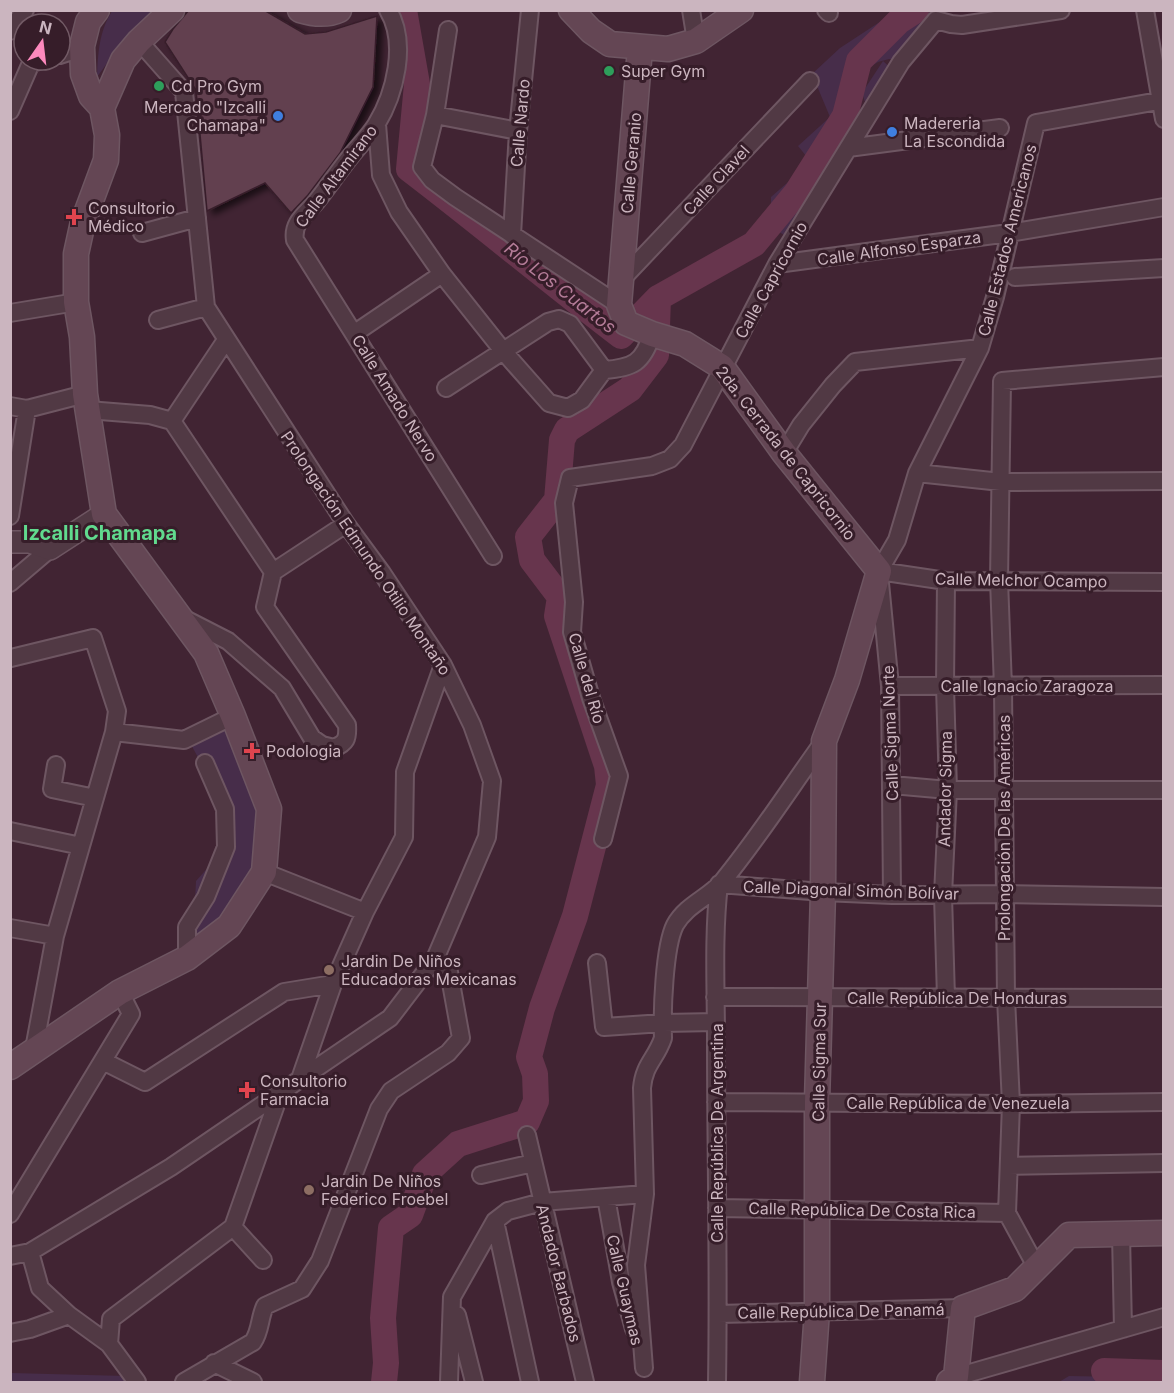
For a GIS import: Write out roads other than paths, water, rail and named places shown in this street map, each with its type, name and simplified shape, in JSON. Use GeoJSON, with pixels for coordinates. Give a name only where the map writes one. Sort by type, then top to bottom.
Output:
{"type":"FeatureCollection","features":[{"type":"Feature","properties":{"kind":"main road"},"geometry":{"type":"LineString","coordinates":[[72,49],[87,22],[98,10]]}},
{"type":"Feature","properties":{"kind":"main road"},"geometry":{"type":"LineString","coordinates":[[102,108],[123,60],[139,40],[172,10]]}},
{"type":"Feature","properties":{"kind":"main road"},"geometry":{"type":"LineString","coordinates":[[300,10],[312,14],[331,14],[339,10]]}},
{"type":"Feature","properties":{"kind":"main road"},"geometry":{"type":"LineString","coordinates":[[571,10],[589,21],[610,44],[668,50],[696,41],[741,10]]}},
{"type":"Feature","properties":{"kind":"main road","name":"Calle Geranio"},"geometry":{"type":"LineString","coordinates":[[622,279],[640,48]]}},
{"type":"Feature","properties":{"kind":"main road"},"geometry":{"type":"LineString","coordinates":[[10,1067],[120,992],[187,958],[230,926],[264,872],[269,809],[206,653],[104,514],[87,402],[82,337],[76,302],[76,254],[83,222],[106,159],[107,135],[102,108],[91,96],[72,53]]}},
{"type":"Feature","properties":{"kind":"main road"},"geometry":{"type":"LineString","coordinates":[[622,279],[623,314]]}},
{"type":"Feature","properties":{"kind":"main road","name":"2da. Cerrada de Capricornio"},"geometry":{"type":"LineString","coordinates":[[623,314],[652,334],[685,344],[722,367],[784,453],[879,571]]}},
{"type":"Feature","properties":{"kind":"main road","name":"Calle Estados Americanos"},"geometry":{"type":"LineString","coordinates":[[824,741],[847,680],[879,571]]}},
{"type":"Feature","properties":{"kind":"main road","name":"Calle Sigma Sur"},"geometry":{"type":"LineString","coordinates":[[812,1383],[817,1311],[817,1102],[823,892],[824,741]]}},
{"type":"Feature","properties":{"kind":"main road"},"geometry":{"type":"LineString","coordinates":[[952,1380],[963,1308],[1015,1289],[1069,1235],[1164,1233]]}},
{"type":"Feature","properties":{"kind":"street"},"geometry":{"type":"LineString","coordinates":[[10,31],[26,10]]}},
{"type":"Feature","properties":{"kind":"street","name":"Calle Altamirano"},"geometry":{"type":"LineString","coordinates":[[295,240],[294,233],[300,218],[315,203],[376,124],[393,86],[400,49],[392,16],[388,10]]}},
{"type":"Feature","properties":{"kind":"street","name":"Calle Nardo"},"geometry":{"type":"LineString","coordinates":[[512,235],[518,131],[530,10]]}},
{"type":"Feature","properties":{"kind":"street"},"geometry":{"type":"LineString","coordinates":[[691,10],[696,41]]}},
{"type":"Feature","properties":{"kind":"street"},"geometry":{"type":"LineString","coordinates":[[932,14],[951,24],[962,25],[1061,10]]}},
{"type":"Feature","properties":{"kind":"street"},"geometry":{"type":"LineString","coordinates":[[1144,10],[1164,119]]}},
{"type":"Feature","properties":{"kind":"street","name":"Calle Capricornio"},"geometry":{"type":"LineString","coordinates":[[570,478],[652,466],[670,459],[683,445],[777,264],[932,14]]}},
{"type":"Feature","properties":{"kind":"street"},"geometry":{"type":"LineString","coordinates":[[448,30],[435,115],[422,168],[432,180],[623,314]]}},
{"type":"Feature","properties":{"kind":"street","name":"Prolongación Edmundo Otilio Montaño"},"geometry":{"type":"LineString","coordinates":[[10,1256],[30,1252],[171,1167],[390,1018],[435,959],[487,837],[492,781],[472,725],[443,665],[382,573],[346,525],[206,307],[184,92],[139,40]]}},
{"type":"Feature","properties":{"kind":"street"},"geometry":{"type":"LineString","coordinates":[[10,111],[27,72]]}},
{"type":"Feature","properties":{"kind":"street","name":"Calle Clavel"},"geometry":{"type":"LineString","coordinates":[[622,279],[810,81]]}},
{"type":"Feature","properties":{"kind":"street","name":"Calle Estados Americanos"},"geometry":{"type":"LineString","coordinates":[[879,571],[897,540],[917,473],[980,348],[995,297],[1035,126],[1037,123],[1162,100]]}},
{"type":"Feature","properties":{"kind":"street"},"geometry":{"type":"LineString","coordinates":[[435,115],[518,131]]}},
{"type":"Feature","properties":{"kind":"street"},"geometry":{"type":"LineString","coordinates":[[376,124],[381,175],[399,212],[442,274],[504,352],[549,403],[568,408],[582,400],[604,370]]}},
{"type":"Feature","properties":{"kind":"street"},"geometry":{"type":"LineString","coordinates":[[848,148],[1000,128]]}},
{"type":"Feature","properties":{"kind":"street","name":"Calle Alfonso Esparza"},"geometry":{"type":"LineString","coordinates":[[777,264],[1009,233],[1164,207]]}},
{"type":"Feature","properties":{"kind":"street"},"geometry":{"type":"LineString","coordinates":[[142,233],[197,218]]}},
{"type":"Feature","properties":{"kind":"street","name":"Calle Amado Nervo"},"geometry":{"type":"LineString","coordinates":[[295,240],[493,556]]}},
{"type":"Feature","properties":{"kind":"street"},"geometry":{"type":"LineString","coordinates":[[1016,277],[1164,268]]}},
{"type":"Feature","properties":{"kind":"street"},"geometry":{"type":"LineString","coordinates":[[355,333],[442,274]]}},
{"type":"Feature","properties":{"kind":"street"},"geometry":{"type":"LineString","coordinates":[[10,313],[76,302]]}},
{"type":"Feature","properties":{"kind":"street"},"geometry":{"type":"LineString","coordinates":[[158,320],[206,307]]}},
{"type":"Feature","properties":{"kind":"street"},"geometry":{"type":"LineString","coordinates":[[446,388],[548,322],[559,320],[570,324],[604,370]]}},
{"type":"Feature","properties":{"kind":"street"},"geometry":{"type":"LineString","coordinates":[[604,370],[624,369],[637,363],[647,351],[652,334]]}},
{"type":"Feature","properties":{"kind":"street"},"geometry":{"type":"LineString","coordinates":[[172,421],[226,340]]}},
{"type":"Feature","properties":{"kind":"street"},"geometry":{"type":"LineString","coordinates":[[784,453],[801,425],[855,362],[980,348]]}},
{"type":"Feature","properties":{"kind":"street","name":"Prolongación De las Américas"},"geometry":{"type":"LineString","coordinates":[[1007,1213],[1011,1104],[1006,998],[1003,687],[999,580],[1002,381],[1164,367]]}},
{"type":"Feature","properties":{"kind":"street"},"geometry":{"type":"LineString","coordinates":[[10,406],[27,409],[87,402],[172,421],[273,572]]}},
{"type":"Feature","properties":{"kind":"street"},"geometry":{"type":"LineString","coordinates":[[10,516],[27,409]]}},
{"type":"Feature","properties":{"kind":"street"},"geometry":{"type":"LineString","coordinates":[[917,473],[1001,482],[1164,481]]}},
{"type":"Feature","properties":{"kind":"street","name":"Calle del Río"},"geometry":{"type":"LineString","coordinates":[[570,478],[564,503],[574,602],[572,632],[591,698],[619,776],[603,839]]}},
{"type":"Feature","properties":{"kind":"street"},"geometry":{"type":"LineString","coordinates":[[10,584],[50,549],[104,514]]}},
{"type":"Feature","properties":{"kind":"street"},"geometry":{"type":"LineString","coordinates":[[181,617],[228,641],[282,688],[312,738],[322,745],[334,748],[344,743],[348,736],[347,725],[265,608],[273,572],[346,525]]}},
{"type":"Feature","properties":{"kind":"street"},"geometry":{"type":"LineString","coordinates":[[10,542],[30,542],[50,549]]}},
{"type":"Feature","properties":{"kind":"street","name":"Calle Melchor Ocampo"},"geometry":{"type":"LineString","coordinates":[[879,571],[946,580],[1164,582]]}},
{"type":"Feature","properties":{"kind":"street","name":"Calle Sigma Norte"},"geometry":{"type":"LineString","coordinates":[[879,571],[890,686],[892,895]]}},
{"type":"Feature","properties":{"kind":"street","name":"Andador Sigma"},"geometry":{"type":"LineString","coordinates":[[946,580],[945,686],[948,790],[943,895],[946,998]]}},
{"type":"Feature","properties":{"kind":"street"},"geometry":{"type":"LineString","coordinates":[[11,659],[93,638],[117,711],[114,732],[55,936],[34,1049]]}},
{"type":"Feature","properties":{"kind":"street"},"geometry":{"type":"LineString","coordinates":[[300,1079],[333,984],[365,912],[404,837],[405,772],[443,665]]}},
{"type":"Feature","properties":{"kind":"street","name":"Calle Ignacio Zaragoza"},"geometry":{"type":"LineString","coordinates":[[890,686],[1164,685]]}},
{"type":"Feature","properties":{"kind":"street"},"geometry":{"type":"LineString","coordinates":[[114,732],[184,740],[233,716]]}},
{"type":"Feature","properties":{"kind":"street","name":"Calle Estados Americanos"},"geometry":{"type":"LineString","coordinates":[[645,1375],[636,1265],[645,1194],[644,1074],[658,1052],[663,1038],[668,948],[675,926],[684,912],[719,884],[753,841],[824,741]]}},
{"type":"Feature","properties":{"kind":"street"},"geometry":{"type":"LineString","coordinates":[[187,958],[187,927],[206,897],[226,847],[225,809],[205,764]]}},
{"type":"Feature","properties":{"kind":"street"},"geometry":{"type":"LineString","coordinates":[[56,765],[51,789],[95,798]]}},
{"type":"Feature","properties":{"kind":"street"},"geometry":{"type":"LineString","coordinates":[[892,785],[948,790],[1164,790]]}},
{"type":"Feature","properties":{"kind":"street"},"geometry":{"type":"LineString","coordinates":[[10,831],[81,846]]}},
{"type":"Feature","properties":{"kind":"street"},"geometry":{"type":"LineString","coordinates":[[264,872],[365,912]]}},
{"type":"Feature","properties":{"kind":"street","name":"Calle Diagonal Simón Bolívar"},"geometry":{"type":"LineString","coordinates":[[719,884],[892,895],[1004,894],[1164,897]]}},
{"type":"Feature","properties":{"kind":"street","name":"Calle República De Argentina"},"geometry":{"type":"LineString","coordinates":[[717,1383],[716,911],[719,884]]}},
{"type":"Feature","properties":{"kind":"street"},"geometry":{"type":"LineString","coordinates":[[10,928],[55,936]]}},
{"type":"Feature","properties":{"kind":"street"},"geometry":{"type":"LineString","coordinates":[[184,1383],[214,1363],[253,1342],[259,1332],[265,1306],[302,1289],[320,1261],[380,1110],[391,1091],[448,1053],[461,1038],[449,972],[435,959]]}},
{"type":"Feature","properties":{"kind":"street"},"geometry":{"type":"LineString","coordinates":[[597,963],[604,1027],[716,1022]]}},
{"type":"Feature","properties":{"kind":"street"},"geometry":{"type":"LineString","coordinates":[[103,1060],[145,1082],[284,992],[333,984]]}},
{"type":"Feature","properties":{"kind":"street"},"geometry":{"type":"LineString","coordinates":[[10,1215],[131,1014],[120,992]]}},
{"type":"Feature","properties":{"kind":"street","name":"Calle República De Honduras"},"geometry":{"type":"LineString","coordinates":[[716,997],[1164,999]]}},
{"type":"Feature","properties":{"kind":"street"},"geometry":{"type":"LineString","coordinates":[[109,1344],[111,1319],[232,1227],[280,1093]]}},
{"type":"Feature","properties":{"kind":"street","name":"Calle República de Venezuela"},"geometry":{"type":"LineString","coordinates":[[716,1102],[1011,1104],[1164,1101]]}},
{"type":"Feature","properties":{"kind":"street","name":"Andador Barbados"},"geometry":{"type":"LineString","coordinates":[[526,1135],[585,1383]]}},
{"type":"Feature","properties":{"kind":"street"},"geometry":{"type":"LineString","coordinates":[[481,1175],[533,1163]]}},
{"type":"Feature","properties":{"kind":"street"},"geometry":{"type":"LineString","coordinates":[[1009,1166],[1164,1163]]}},
{"type":"Feature","properties":{"kind":"street"},"geometry":{"type":"LineString","coordinates":[[449,1383],[452,1297],[495,1221],[508,1211],[542,1202],[645,1194]]}},
{"type":"Feature","properties":{"kind":"street","name":"Calle Guaymas"},"geometry":{"type":"LineString","coordinates":[[606,1197],[621,1282],[645,1375]]}},
{"type":"Feature","properties":{"kind":"street","name":"Calle República De Costa Rica"},"geometry":{"type":"LineString","coordinates":[[717,1208],[1007,1213]]}},
{"type":"Feature","properties":{"kind":"street"},"geometry":{"type":"LineString","coordinates":[[1007,1213],[1037,1268]]}},
{"type":"Feature","properties":{"kind":"street"},"geometry":{"type":"LineString","coordinates":[[495,1221],[530,1383]]}},
{"type":"Feature","properties":{"kind":"street"},"geometry":{"type":"LineString","coordinates":[[232,1227],[263,1260]]}},
{"type":"Feature","properties":{"kind":"street"},"geometry":{"type":"LineString","coordinates":[[1122,1234],[1123,1329]]}},
{"type":"Feature","properties":{"kind":"street"},"geometry":{"type":"LineString","coordinates":[[30,1252],[40,1288],[69,1315],[109,1344],[137,1383]]}},
{"type":"Feature","properties":{"kind":"street"},"geometry":{"type":"LineString","coordinates":[[452,1297],[474,1383]]}},
{"type":"Feature","properties":{"kind":"street","name":"Calle República De Panamá"},"geometry":{"type":"LineString","coordinates":[[718,1314],[963,1308]]}},
{"type":"Feature","properties":{"kind":"street"},"geometry":{"type":"LineString","coordinates":[[10,1333],[30,1329],[69,1315]]}},
{"type":"Feature","properties":{"kind":"street"},"geometry":{"type":"LineString","coordinates":[[952,1380],[1164,1317]]}},
{"type":"Feature","properties":{"kind":"street"},"geometry":{"type":"LineString","coordinates":[[214,1363],[253,1383]]}},
{"type":"Feature","properties":{"kind":"waterway","name":"Río Los Cuartos"},"geometry":{"type":"LineString","coordinates":[[404,10],[417,84],[409,169],[621,336],[658,298],[754,244],[797,192],[845,116],[859,61],[899,21],[916,10]]}},
{"type":"Feature","properties":{"kind":"waterway"},"geometry":{"type":"LineString","coordinates":[[384,1382],[386,1363],[383,1318],[391,1228],[410,1215],[425,1174],[458,1144],[527,1122],[536,1101],[535,1074],[529,1057],[542,1008],[575,916],[609,785],[607,766],[557,616],[560,597],[532,560],[528,537],[557,500],[562,440],[567,430],[630,389],[656,355],[658,298]]}},
{"type":"Feature","properties":{"kind":"waterway"},"geometry":{"type":"LineString","coordinates":[[1104,1371],[1164,1373]]}},
{"type":"Feature","properties":{"kind":"place","name":"Super Gym"},"geometry":{"type":"Point","coordinates":[609,71]}},
{"type":"Feature","properties":{"kind":"place","name":"Cd Pro Gym"},"geometry":{"type":"Point","coordinates":[159,86]}},
{"type":"Feature","properties":{"kind":"place","name":"Mercado \"Izcalli Chamapa\""},"geometry":{"type":"Point","coordinates":[278,116]}},
{"type":"Feature","properties":{"kind":"place","name":"Madereria La Escondida"},"geometry":{"type":"Point","coordinates":[892,132]}},
{"type":"Feature","properties":{"kind":"place","name":"Consultorio Médico"},"geometry":{"type":"Point","coordinates":[74,217]}},
{"type":"Feature","properties":{"kind":"place","name":"Podologia"},"geometry":{"type":"Point","coordinates":[252,751]}},
{"type":"Feature","properties":{"kind":"place","name":"Jardin De Niños Educadoras Mexicanas"},"geometry":{"type":"Point","coordinates":[329,970]}},
{"type":"Feature","properties":{"kind":"place","name":"Consultorio Farmacia"},"geometry":{"type":"Point","coordinates":[247,1090]}},
{"type":"Feature","properties":{"kind":"place","name":"Jardin De Niños Federico Froebel"},"geometry":{"type":"Point","coordinates":[309,1190]}},
{"type":"Feature","properties":{"kind":"district","name":"Izcalli Chamapa"},"geometry":{"type":"Point","coordinates":[100,533]}}]}
